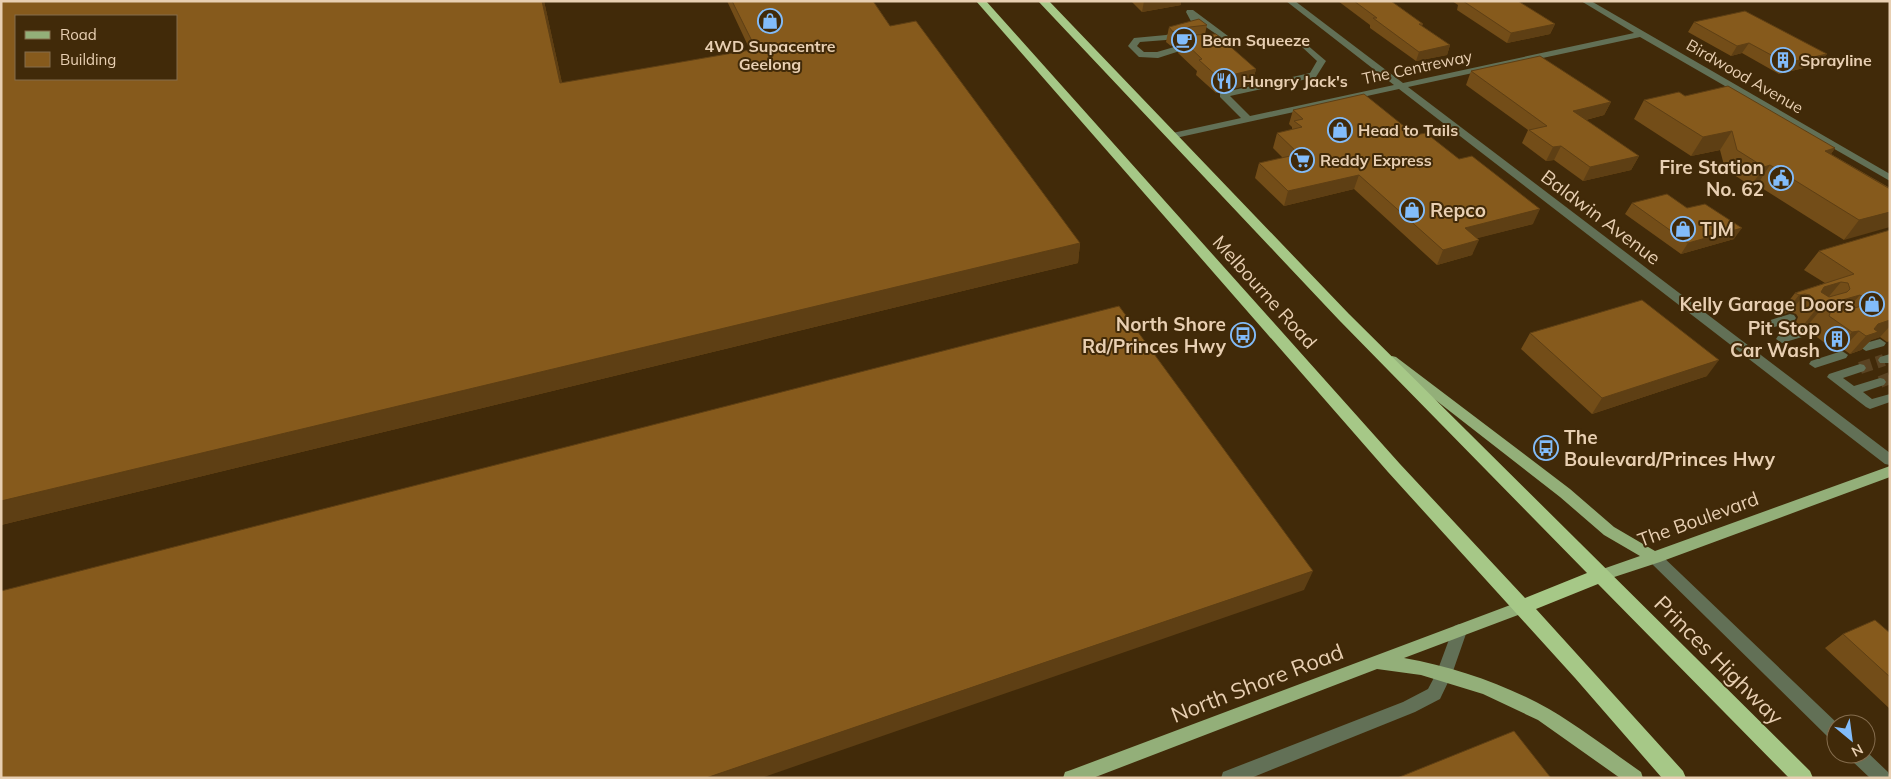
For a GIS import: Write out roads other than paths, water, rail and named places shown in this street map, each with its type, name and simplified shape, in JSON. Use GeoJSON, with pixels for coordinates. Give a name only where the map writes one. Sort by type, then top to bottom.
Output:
{"type":"FeatureCollection","features":[{"type":"Feature","properties":{"kind":"highway","name":"Melbourne Road"},"geometry":{"type":"LineString","coordinates":[[981,1],[1246,304],[1521,607]]}},
{"type":"Feature","properties":{"kind":"highway","name":"Melbourne Road"},"geometry":{"type":"LineString","coordinates":[[1043,1],[1372,344],[1602,575]]}},
{"type":"Feature","properties":{"kind":"highway","name":"The Boulevard"},"geometry":{"type":"LineString","coordinates":[[1521,607],[1602,575]]}},
{"type":"Feature","properties":{"kind":"highway","name":"Princes Highway"},"geometry":{"type":"LineString","coordinates":[[1602,575],[1803,778]]}},
{"type":"Feature","properties":{"kind":"highway"},"geometry":{"type":"LineString","coordinates":[[1521,607],[1582,672],[1676,778]]}},
{"type":"Feature","properties":{"kind":"main road"},"geometry":{"type":"LineString","coordinates":[[1372,344],[1565,493],[1609,531],[1655,558]]}},
{"type":"Feature","properties":{"kind":"main road","name":"The Boulevard"},"geometry":{"type":"LineString","coordinates":[[1602,575],[1655,558],[1890,472]]}},
{"type":"Feature","properties":{"kind":"main road","name":"North Shore Road"},"geometry":{"type":"LineString","coordinates":[[1070,778],[1521,607]]}},
{"type":"Feature","properties":{"kind":"main road"},"geometry":{"type":"LineString","coordinates":[[1376,663],[1415,667],[1444,674],[1494,692],[1538,712],[1635,778]]}},
{"type":"Feature","properties":{"kind":"street","name":"Baldwin Avenue"},"geometry":{"type":"LineString","coordinates":[[1290,1],[1890,460]]}},
{"type":"Feature","properties":{"kind":"street","name":"Birdwood Avenue"},"geometry":{"type":"LineString","coordinates":[[1585,1],[1890,178]]}},
{"type":"Feature","properties":{"kind":"street"},"geometry":{"type":"LineString","coordinates":[[1190,12],[1216,28],[1224,36],[1216,43],[1188,46],[1158,55],[1142,55],[1132,46],[1137,40],[1166,37],[1199,28],[1190,12]]}},
{"type":"Feature","properties":{"kind":"street","name":"The Centreway"},"geometry":{"type":"LineString","coordinates":[[1171,136],[1641,34]]}},
{"type":"Feature","properties":{"kind":"street"},"geometry":{"type":"LineString","coordinates":[[1248,119],[1223,95],[1313,75],[1322,61],[1306,47]]}},
{"type":"Feature","properties":{"kind":"street"},"geometry":{"type":"LineString","coordinates":[[1765,326],[1790,318]]}},
{"type":"Feature","properties":{"kind":"street"},"geometry":{"type":"LineString","coordinates":[[1782,339],[1808,330]]}},
{"type":"Feature","properties":{"kind":"street"},"geometry":{"type":"LineString","coordinates":[[1866,347],[1880,343]]}},
{"type":"Feature","properties":{"kind":"street"},"geometry":{"type":"LineString","coordinates":[[1815,364],[1842,355]]}},
{"type":"Feature","properties":{"kind":"street"},"geometry":{"type":"LineString","coordinates":[[1860,368],[1833,377],[1870,404],[1887,398]]}},
{"type":"Feature","properties":{"kind":"street"},"geometry":{"type":"LineString","coordinates":[[1852,391],[1880,382]]}},
{"type":"Feature","properties":{"kind":"street"},"geometry":{"type":"LineString","coordinates":[[1655,558],[1826,723]]}},
{"type":"Feature","properties":{"kind":"street"},"geometry":{"type":"LineString","coordinates":[[1230,778],[1423,701],[1434,694],[1444,674],[1459,631]]}},
{"type":"Feature","properties":{"kind":"street"},"geometry":{"type":"LineString","coordinates":[[1867,764],[1882,778]]}},
{"type":"Feature","properties":{"kind":"tunnel"},"geometry":{"type":"LineString","coordinates":[[1860,368],[1884,360]]}},
{"type":"Feature","properties":{"kind":"tunnel"},"geometry":{"type":"LineString","coordinates":[[1880,382],[1890,378]]}},
{"type":"Feature","properties":{"kind":"place","name":"4WD Supacentre Geelong"},"geometry":{"type":"Point","coordinates":[770,21]}},
{"type":"Feature","properties":{"kind":"place","name":"Bean Squeeze"},"geometry":{"type":"Point","coordinates":[1184,40]}},
{"type":"Feature","properties":{"kind":"place","name":"Sprayline"},"geometry":{"type":"Point","coordinates":[1783,60]}},
{"type":"Feature","properties":{"kind":"place","name":"Hungry Jack's"},"geometry":{"type":"Point","coordinates":[1224,81]}},
{"type":"Feature","properties":{"kind":"place","name":"Head to Tails"},"geometry":{"type":"Point","coordinates":[1340,130]}},
{"type":"Feature","properties":{"kind":"place","name":"Reddy Express"},"geometry":{"type":"Point","coordinates":[1302,160]}},
{"type":"Feature","properties":{"kind":"place","name":"Fire Station No. 62"},"geometry":{"type":"Point","coordinates":[1781,178]}},
{"type":"Feature","properties":{"kind":"place","name":"Repco"},"geometry":{"type":"Point","coordinates":[1412,210]}},
{"type":"Feature","properties":{"kind":"place","name":"TJM"},"geometry":{"type":"Point","coordinates":[1683,229]}},
{"type":"Feature","properties":{"kind":"place","name":"Kelly Garage Doors"},"geometry":{"type":"Point","coordinates":[1872,304]}},
{"type":"Feature","properties":{"kind":"place","name":"North Shore Rd/Princes Hwy"},"geometry":{"type":"Point","coordinates":[1243,335]}},
{"type":"Feature","properties":{"kind":"place","name":"Pit Stop Car Wash"},"geometry":{"type":"Point","coordinates":[1837,339]}},
{"type":"Feature","properties":{"kind":"place","name":"The Boulevard/Princes Hwy"},"geometry":{"type":"Point","coordinates":[1546,448]}}]}
